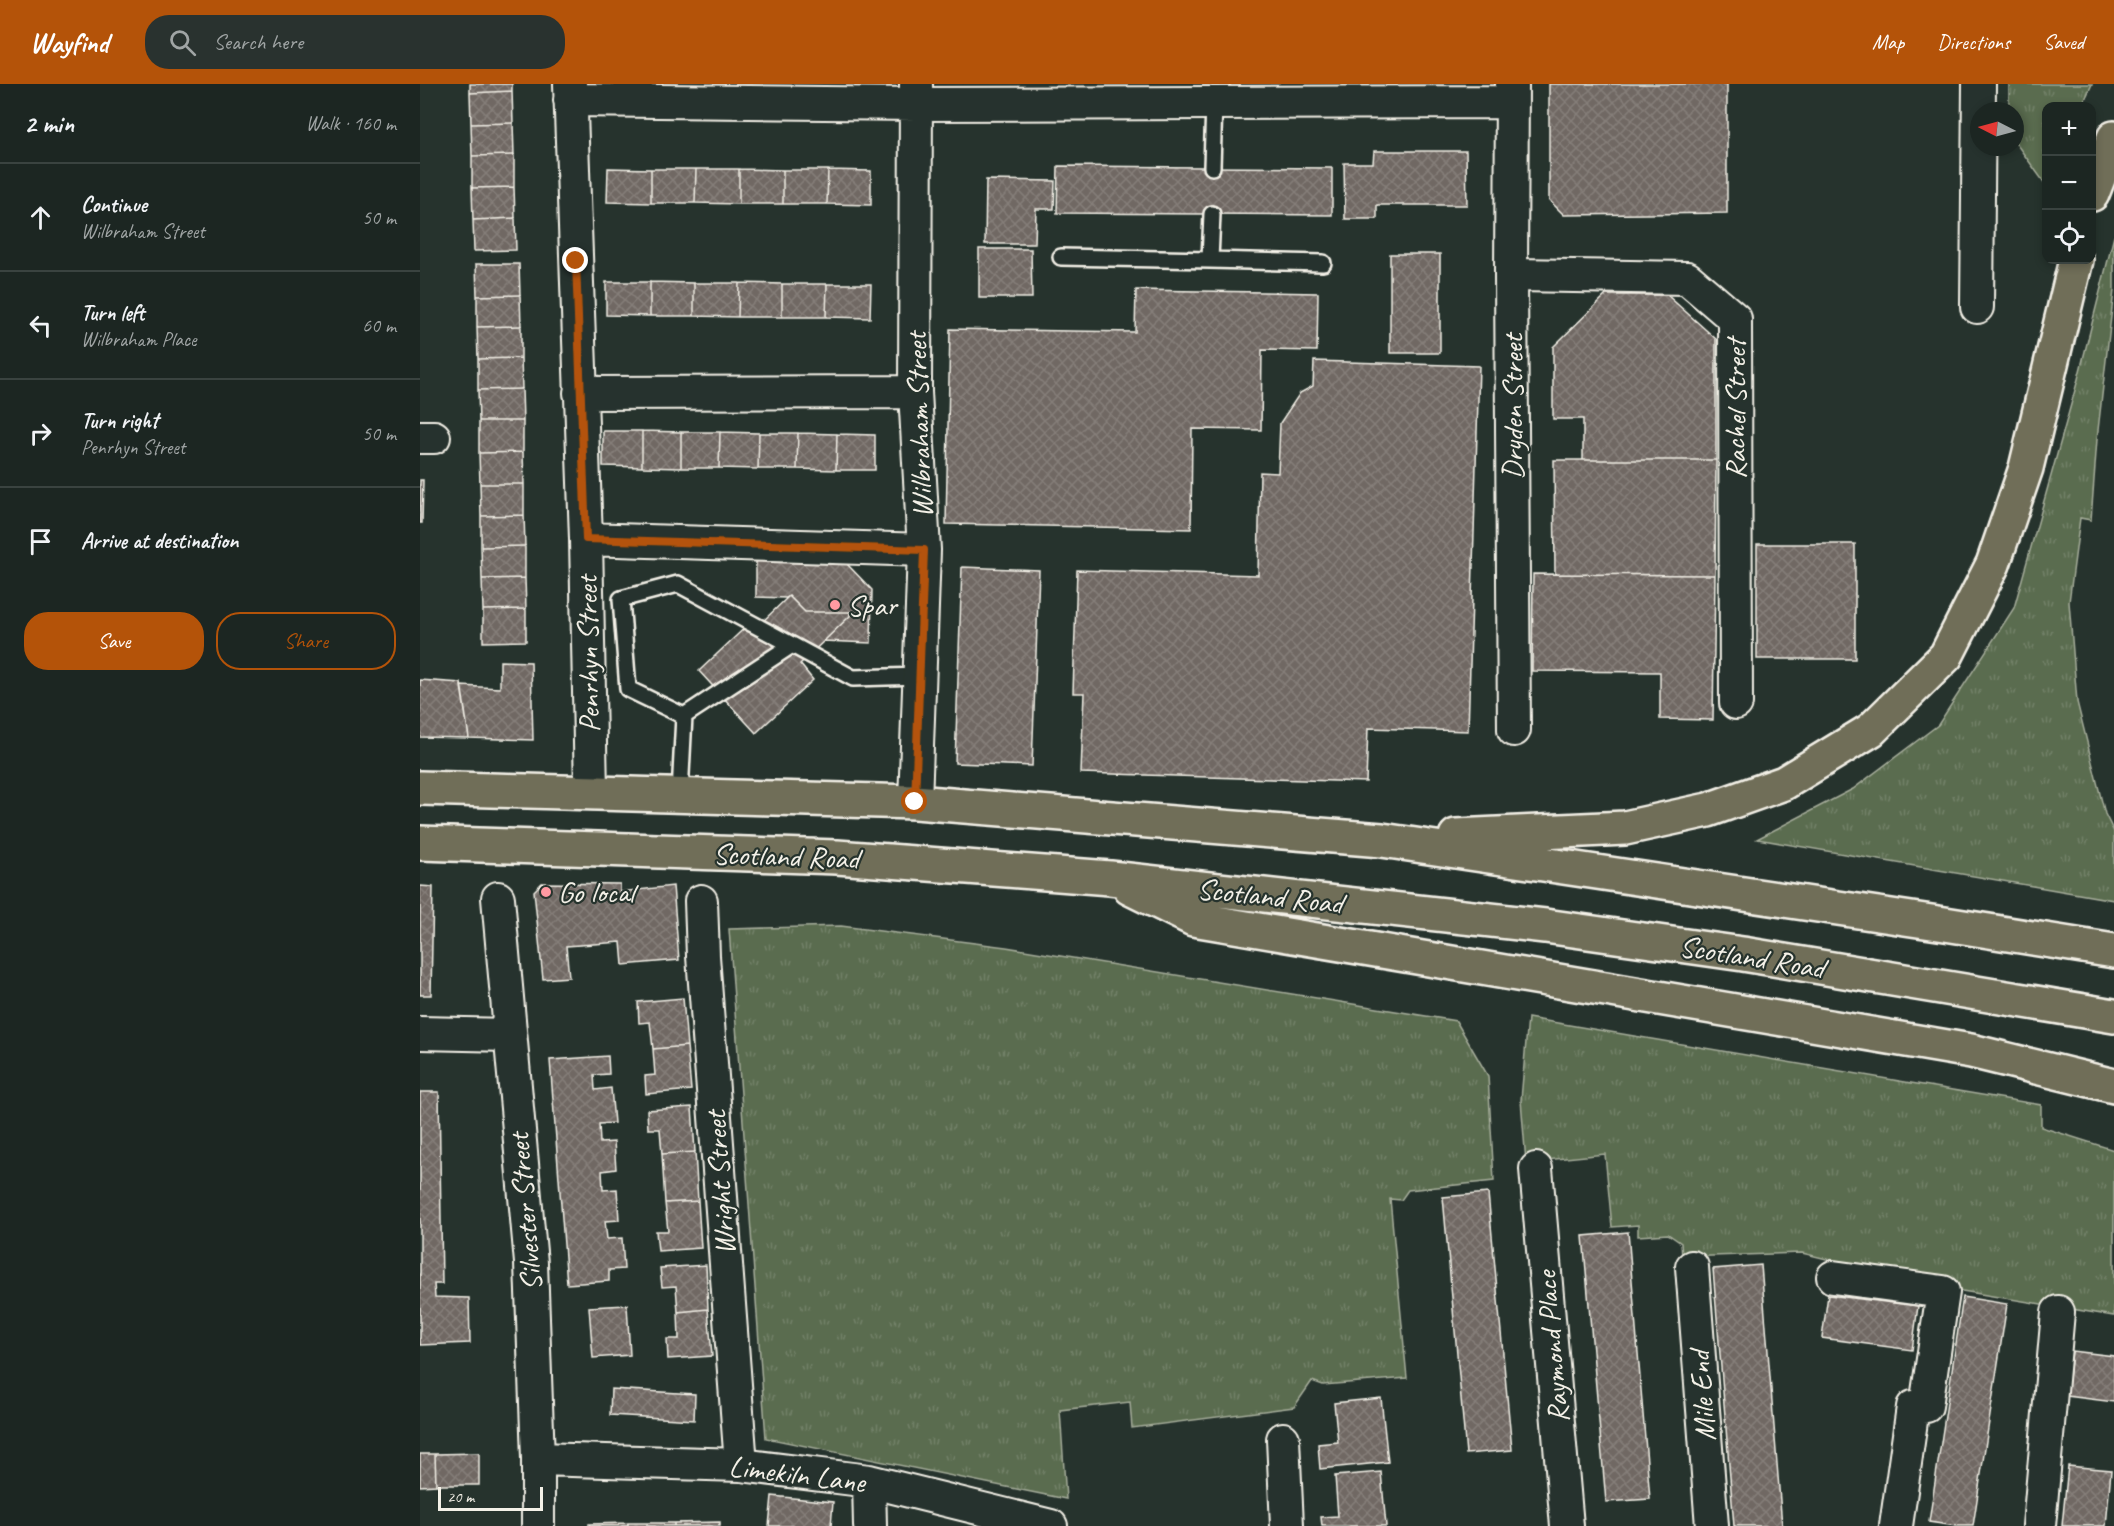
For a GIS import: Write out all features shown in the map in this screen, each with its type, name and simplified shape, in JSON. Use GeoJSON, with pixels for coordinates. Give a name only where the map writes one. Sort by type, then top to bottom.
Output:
{"type":"FeatureCollection","features":[{"type":"Feature","properties":{"kind":"highway"},"geometry":{"type":"LineString","coordinates":[[2096,182],[2114,138]]}},
{"type":"Feature","properties":{"kind":"highway"},"geometry":{"type":"LineString","coordinates":[[1382,840],[1625,828],[1708,810],[1784,783],[1871,730],[1946,656],[1993,564],[2026,468],[2075,264]]}},
{"type":"Feature","properties":{"kind":"highway","name":"Scotland Road"},"geometry":{"type":"LineString","coordinates":[[420,788],[915,802],[1382,840],[2114,951]]}},
{"type":"Feature","properties":{"kind":"highway","name":"Scotland Road"},"geometry":{"type":"LineString","coordinates":[[420,843],[837,857],[1110,878],[1545,926],[1743,954],[2114,1016]]}},
{"type":"Feature","properties":{"kind":"highway"},"geometry":{"type":"LineString","coordinates":[[1110,878],[1194,919],[1971,1051],[2114,1086]]}},
{"type":"Feature","properties":{"kind":"street"},"geometry":{"type":"LineString","coordinates":[[1977,307],[1978,84]]}},
{"type":"Feature","properties":{"kind":"street"},"geometry":{"type":"LineString","coordinates":[[570,92],[1220,97],[1512,93]]}},
{"type":"Feature","properties":{"kind":"street","name":"Penrhyn Street"},"geometry":{"type":"LineString","coordinates":[[570,92],[586,539],[591,793]]}},
{"type":"Feature","properties":{"kind":"street","name":"Dryden Street"},"geometry":{"type":"LineString","coordinates":[[1512,93],[1514,730]]}},
{"type":"Feature","properties":{"kind":"street","name":"Wilbraham Street"},"geometry":{"type":"LineString","coordinates":[[915,802],[924,550],[915,392],[916,94]]}},
{"type":"Feature","properties":{"kind":"street","name":"Rachel Street"},"geometry":{"type":"LineString","coordinates":[[1511,275],[1687,279],[1735,319],[1736,703]]}},
{"type":"Feature","properties":{"kind":"street"},"geometry":{"type":"LineString","coordinates":[[580,393],[915,392]]}},
{"type":"Feature","properties":{"kind":"street"},"geometry":{"type":"LineString","coordinates":[[586,539],[924,550]]}},
{"type":"Feature","properties":{"kind":"street","name":"Silvester Street"},"geometry":{"type":"LineString","coordinates":[[498,898],[531,1263],[538,1526]]}},
{"type":"Feature","properties":{"kind":"street","name":"Wright Street"},"geometry":{"type":"LineString","coordinates":[[700,901],[741,1465]]}},
{"type":"Feature","properties":{"kind":"street"},"geometry":{"type":"LineString","coordinates":[[420,1033],[509,1035]]}},
{"type":"Feature","properties":{"kind":"street","name":"Raymond Place"},"geometry":{"type":"LineString","coordinates":[[1536,1169],[1568,1526]]}},
{"type":"Feature","properties":{"kind":"street","name":"Mile End"},"geometry":{"type":"LineString","coordinates":[[1692,1267],[1712,1526]]}},
{"type":"Feature","properties":{"kind":"street"},"geometry":{"type":"LineString","coordinates":[[1833,1276],[1943,1292],[1926,1406],[1913,1407],[1896,1526]]}},
{"type":"Feature","properties":{"kind":"street"},"geometry":{"type":"LineString","coordinates":[[2039,1526],[2058,1312]]}},
{"type":"Feature","properties":{"kind":"street"},"geometry":{"type":"LineString","coordinates":[[1283,1439],[1287,1526]]}},
{"type":"Feature","properties":{"kind":"street","name":"Limekiln Lane"},"geometry":{"type":"LineString","coordinates":[[538,1460],[741,1465],[869,1481],[1051,1526]]}},
{"type":"Feature","properties":{"kind":"street"},"geometry":{"type":"LineString","coordinates":[[869,1481],[870,1526]]}},
{"type":"Feature","properties":{"kind":"lane"},"geometry":{"type":"LineString","coordinates":[[1212,168],[1220,97]]}},
{"type":"Feature","properties":{"kind":"lane"},"geometry":{"type":"LineString","coordinates":[[1210,260],[1212,214]]}},
{"type":"Feature","properties":{"kind":"lane"},"geometry":{"type":"LineString","coordinates":[[1061,257],[1323,263]]}},
{"type":"Feature","properties":{"kind":"lane"},"geometry":{"type":"LineString","coordinates":[[684,716],[628,688],[621,599],[678,584],[853,678],[920,676]]}},
{"type":"Feature","properties":{"kind":"lane"},"geometry":{"type":"LineString","coordinates":[[684,716],[792,645]]}},
{"type":"Feature","properties":{"kind":"lane"},"geometry":{"type":"LineString","coordinates":[[680,795],[684,716]]}},
{"type":"Feature","properties":{"kind":"green space"},"geometry":{"type":"Polygon","coordinates":[[[2009,84],[2092,84],[2084,102],[2042,102],[2042,179],[2024,154],[2024,102],[2009,102],[2009,84]]]}},
{"type":"Feature","properties":{"kind":"green space"},"geometry":{"type":"Polygon","coordinates":[[[2114,236],[2114,290],[2097,439],[2091,520],[2080,518],[2069,602],[2077,702],[2105,814],[2114,832],[2114,900],[1757,839],[1853,789],[1938,725],[2014,608],[2077,383],[2114,236]]]}},
{"type":"Feature","properties":{"kind":"green space"},"geometry":{"type":"Polygon","coordinates":[[[841,926],[1006,947],[1456,1021],[1488,1076],[1494,1181],[1408,1190],[1401,1200],[1390,1199],[1407,1378],[1323,1385],[1312,1381],[1294,1407],[1132,1428],[1130,1402],[1060,1410],[1066,1499],[766,1438],[729,929],[841,926]]]}},
{"type":"Feature","properties":{"kind":"green space"},"geometry":{"type":"Polygon","coordinates":[[[1528,1018],[2041,1105],[2041,1127],[2114,1150],[2114,1316],[1956,1290],[1802,1253],[1682,1257],[1681,1243],[1668,1234],[1638,1236],[1638,1225],[1612,1227],[1605,1154],[1526,1162],[1521,1100],[1528,1018]]]}},
{"type":"Feature","properties":{"kind":"building"},"geometry":{"type":"Polygon","coordinates":[[[470,84],[512,84],[512,91],[470,93],[470,84]]]}},
{"type":"Feature","properties":{"kind":"building"},"geometry":{"type":"Polygon","coordinates":[[[1549,84],[1727,84],[1727,213],[1564,215],[1549,200],[1549,84]]]}},
{"type":"Feature","properties":{"kind":"building"},"geometry":{"type":"Polygon","coordinates":[[[512,91],[513,123],[471,124],[470,93],[512,91]]]}},
{"type":"Feature","properties":{"kind":"building"},"geometry":{"type":"Polygon","coordinates":[[[513,123],[514,155],[472,156],[471,124],[513,123]]]}},
{"type":"Feature","properties":{"kind":"building"},"geometry":{"type":"Polygon","coordinates":[[[1374,151],[1466,151],[1467,205],[1377,205],[1377,219],[1345,219],[1344,163],[1373,163],[1374,151]]]}},
{"type":"Feature","properties":{"kind":"building"},"geometry":{"type":"Polygon","coordinates":[[[514,155],[514,187],[472,188],[472,156],[514,155]]]}},
{"type":"Feature","properties":{"kind":"building"},"geometry":{"type":"Polygon","coordinates":[[[1058,166],[1332,168],[1332,215],[1057,213],[1058,166]]]}},
{"type":"Feature","properties":{"kind":"building"},"geometry":{"type":"Polygon","coordinates":[[[608,168],[651,169],[651,203],[607,202],[608,168]]]}},
{"type":"Feature","properties":{"kind":"building"},"geometry":{"type":"Polygon","coordinates":[[[651,169],[696,169],[695,203],[651,203],[651,169]]]}},
{"type":"Feature","properties":{"kind":"building"},"geometry":{"type":"Polygon","coordinates":[[[696,169],[739,169],[739,204],[695,203],[696,169]]]}},
{"type":"Feature","properties":{"kind":"building"},"geometry":{"type":"Polygon","coordinates":[[[739,169],[783,170],[783,204],[739,204],[739,169]]]}},
{"type":"Feature","properties":{"kind":"building"},"geometry":{"type":"Polygon","coordinates":[[[783,170],[828,170],[827,204],[783,204],[783,170]]]}},
{"type":"Feature","properties":{"kind":"building"},"geometry":{"type":"Polygon","coordinates":[[[828,170],[871,171],[871,205],[827,204],[828,170]]]}},
{"type":"Feature","properties":{"kind":"building"},"geometry":{"type":"Polygon","coordinates":[[[986,180],[1055,181],[1054,209],[1036,209],[1035,244],[985,244],[986,180]]]}},
{"type":"Feature","properties":{"kind":"building"},"geometry":{"type":"Polygon","coordinates":[[[514,187],[515,218],[473,220],[472,188],[514,187]]]}},
{"type":"Feature","properties":{"kind":"building"},"geometry":{"type":"Polygon","coordinates":[[[515,218],[516,250],[474,251],[473,220],[515,218]]]}},
{"type":"Feature","properties":{"kind":"building"},"geometry":{"type":"Polygon","coordinates":[[[979,249],[1031,249],[1032,298],[979,298],[979,249]]]}},
{"type":"Feature","properties":{"kind":"building"},"geometry":{"type":"Polygon","coordinates":[[[1390,254],[1440,254],[1440,353],[1390,353],[1390,254]]]}},
{"type":"Feature","properties":{"kind":"building"},"geometry":{"type":"Polygon","coordinates":[[[476,264],[519,264],[520,295],[477,296],[476,264]]]}},
{"type":"Feature","properties":{"kind":"building"},"geometry":{"type":"Polygon","coordinates":[[[606,282],[650,282],[650,316],[606,315],[606,282]]]}},
{"type":"Feature","properties":{"kind":"building"},"geometry":{"type":"Polygon","coordinates":[[[650,282],[694,283],[694,316],[650,316],[650,282]]]}},
{"type":"Feature","properties":{"kind":"building"},"geometry":{"type":"Polygon","coordinates":[[[694,283],[739,283],[738,317],[694,316],[694,283]]]}},
{"type":"Feature","properties":{"kind":"building"},"geometry":{"type":"Polygon","coordinates":[[[739,283],[782,284],[782,317],[738,317],[739,283]]]}},
{"type":"Feature","properties":{"kind":"building"},"geometry":{"type":"Polygon","coordinates":[[[782,284],[827,284],[826,317],[782,317],[782,284]]]}},
{"type":"Feature","properties":{"kind":"building"},"geometry":{"type":"Polygon","coordinates":[[[827,284],[871,284],[870,318],[826,317],[827,284]]]}},
{"type":"Feature","properties":{"kind":"building"},"geometry":{"type":"Polygon","coordinates":[[[1136,290],[1318,293],[1317,351],[1262,350],[1261,430],[1192,429],[1191,529],[946,524],[950,329],[1135,332],[1136,290]]]}},
{"type":"Feature","properties":{"kind":"building"},"geometry":{"type":"Polygon","coordinates":[[[520,295],[521,326],[477,327],[477,296],[520,295]]]}},
{"type":"Feature","properties":{"kind":"building"},"geometry":{"type":"Polygon","coordinates":[[[1606,295],[1667,295],[1716,339],[1716,460],[1583,460],[1583,419],[1553,419],[1553,347],[1606,295]]]}},
{"type":"Feature","properties":{"kind":"building"},"geometry":{"type":"Polygon","coordinates":[[[521,326],[521,358],[478,359],[477,327],[521,326]]]}},
{"type":"Feature","properties":{"kind":"building"},"geometry":{"type":"Polygon","coordinates":[[[521,358],[522,389],[478,390],[478,359],[521,358]]]}},
{"type":"Feature","properties":{"kind":"building"},"geometry":{"type":"Polygon","coordinates":[[[1314,361],[1479,366],[1468,731],[1368,728],[1366,782],[1081,773],[1084,693],[1073,693],[1077,570],[1258,575],[1260,472],[1278,473],[1280,423],[1300,393],[1313,386],[1314,361]]]}},
{"type":"Feature","properties":{"kind":"building"},"geometry":{"type":"Polygon","coordinates":[[[522,389],[523,421],[479,421],[478,390],[522,389]]]}},
{"type":"Feature","properties":{"kind":"building"},"geometry":{"type":"Polygon","coordinates":[[[479,421],[523,421],[523,452],[479,453],[479,421]]]}},
{"type":"Feature","properties":{"kind":"building"},"geometry":{"type":"Polygon","coordinates":[[[603,431],[642,431],[642,467],[603,466],[603,431]]]}},
{"type":"Feature","properties":{"kind":"building"},"geometry":{"type":"Polygon","coordinates":[[[642,431],[681,432],[681,468],[642,467],[642,431]]]}},
{"type":"Feature","properties":{"kind":"building"},"geometry":{"type":"Polygon","coordinates":[[[681,432],[720,432],[719,468],[681,468],[681,432]]]}},
{"type":"Feature","properties":{"kind":"building"},"geometry":{"type":"Polygon","coordinates":[[[720,432],[759,433],[758,469],[719,468],[720,432]]]}},
{"type":"Feature","properties":{"kind":"building"},"geometry":{"type":"Polygon","coordinates":[[[759,433],[798,433],[797,469],[758,469],[759,433]]]}},
{"type":"Feature","properties":{"kind":"building"},"geometry":{"type":"Polygon","coordinates":[[[798,433],[837,434],[836,470],[797,469],[798,433]]]}},
{"type":"Feature","properties":{"kind":"building"},"geometry":{"type":"Polygon","coordinates":[[[837,434],[875,435],[875,470],[836,470],[837,434]]]}},
{"type":"Feature","properties":{"kind":"building"},"geometry":{"type":"Polygon","coordinates":[[[523,452],[524,484],[480,484],[479,453],[523,452]]]}},
{"type":"Feature","properties":{"kind":"building"},"geometry":{"type":"Polygon","coordinates":[[[1554,460],[1716,460],[1715,575],[1555,574],[1554,460]]]}},
{"type":"Feature","properties":{"kind":"building"},"geometry":{"type":"Polygon","coordinates":[[[420,480],[423,480],[422,523],[420,523],[420,480]]]}},
{"type":"Feature","properties":{"kind":"building"},"geometry":{"type":"Polygon","coordinates":[[[480,484],[524,484],[524,515],[481,516],[480,484]]]}},
{"type":"Feature","properties":{"kind":"building"},"geometry":{"type":"Polygon","coordinates":[[[524,515],[525,546],[481,547],[481,516],[524,515]]]}},
{"type":"Feature","properties":{"kind":"building"},"geometry":{"type":"Polygon","coordinates":[[[1757,544],[1855,544],[1855,659],[1757,659],[1757,544]]]}},
{"type":"Feature","properties":{"kind":"building"},"geometry":{"type":"Polygon","coordinates":[[[525,546],[525,578],[482,579],[481,547],[525,546]]]}},
{"type":"Feature","properties":{"kind":"building","name":"Spar"},"geometry":{"type":"Polygon","coordinates":[[[756,560],[845,562],[872,590],[871,643],[824,641],[850,616],[850,612],[805,612],[789,596],[786,598],[756,597],[756,560]]]}},
{"type":"Feature","properties":{"kind":"building"},"geometry":{"type":"Polygon","coordinates":[[[962,567],[1039,570],[1032,766],[955,763],[962,567]]]}},
{"type":"Feature","properties":{"kind":"building"},"geometry":{"type":"Polygon","coordinates":[[[1533,574],[1715,575],[1713,720],[1660,719],[1660,672],[1532,671],[1533,574]]]}},
{"type":"Feature","properties":{"kind":"building"},"geometry":{"type":"Polygon","coordinates":[[[525,578],[526,609],[483,610],[482,579],[525,578]]]}},
{"type":"Feature","properties":{"kind":"building"},"geometry":{"type":"Polygon","coordinates":[[[789,596],[805,612],[850,612],[850,616],[800,664],[813,680],[756,733],[699,671],[754,619],[759,625],[789,596]]]}},
{"type":"Feature","properties":{"kind":"building"},"geometry":{"type":"Polygon","coordinates":[[[526,609],[526,641],[483,642],[483,610],[526,609]]]}},
{"type":"Feature","properties":{"kind":"building"},"geometry":{"type":"Polygon","coordinates":[[[500,661],[531,662],[533,740],[469,738],[461,686],[500,688],[500,661]]]}},
{"type":"Feature","properties":{"kind":"building"},"geometry":{"type":"Polygon","coordinates":[[[420,680],[461,683],[469,738],[420,737],[420,680]]]}},
{"type":"Feature","properties":{"kind":"building"},"geometry":{"type":"Polygon","coordinates":[[[542,883],[620,884],[620,892],[673,886],[679,960],[623,965],[621,942],[566,946],[569,977],[543,979],[534,891],[542,883]]]}},
{"type":"Feature","properties":{"kind":"building"},"geometry":{"type":"Polygon","coordinates":[[[420,886],[433,887],[431,995],[420,995],[420,886]]]}},
{"type":"Feature","properties":{"kind":"building"},"geometry":{"type":"Polygon","coordinates":[[[683,998],[687,1046],[653,1049],[650,1022],[639,1023],[638,1002],[683,998]]]}},
{"type":"Feature","properties":{"kind":"building"},"geometry":{"type":"Polygon","coordinates":[[[687,1046],[691,1090],[646,1094],[645,1076],[655,1075],[653,1049],[687,1046]]]}},
{"type":"Feature","properties":{"kind":"building"},"geometry":{"type":"Polygon","coordinates":[[[608,1056],[609,1074],[594,1075],[595,1090],[611,1088],[614,1123],[599,1124],[600,1143],[614,1142],[616,1169],[602,1171],[603,1190],[617,1189],[619,1220],[605,1221],[607,1239],[622,1238],[624,1269],[609,1270],[609,1281],[567,1284],[550,1060],[608,1056]]]}},
{"type":"Feature","properties":{"kind":"building"},"geometry":{"type":"Polygon","coordinates":[[[420,1092],[439,1092],[442,1284],[434,1284],[435,1297],[469,1298],[470,1343],[420,1345],[420,1092]]]}},
{"type":"Feature","properties":{"kind":"building"},"geometry":{"type":"Polygon","coordinates":[[[692,1107],[695,1152],[662,1154],[660,1129],[648,1129],[647,1110],[692,1107]]]}},
{"type":"Feature","properties":{"kind":"building"},"geometry":{"type":"Polygon","coordinates":[[[695,1152],[698,1201],[665,1203],[662,1154],[695,1152]]]}},
{"type":"Feature","properties":{"kind":"building"},"geometry":{"type":"Polygon","coordinates":[[[1488,1193],[1512,1450],[1466,1454],[1443,1197],[1488,1193]]]}},
{"type":"Feature","properties":{"kind":"building"},"geometry":{"type":"Polygon","coordinates":[[[698,1201],[701,1248],[658,1251],[656,1231],[668,1231],[665,1203],[698,1201]]]}},
{"type":"Feature","properties":{"kind":"building"},"geometry":{"type":"Polygon","coordinates":[[[1628,1232],[1650,1499],[1606,1502],[1583,1236],[1628,1232]]]}},
{"type":"Feature","properties":{"kind":"building"},"geometry":{"type":"Polygon","coordinates":[[[706,1265],[708,1309],[678,1312],[676,1286],[662,1287],[660,1268],[706,1265]]]}},
{"type":"Feature","properties":{"kind":"building"},"geometry":{"type":"Polygon","coordinates":[[[1761,1265],[1782,1526],[1734,1526],[1713,1269],[1761,1265]]]}},
{"type":"Feature","properties":{"kind":"building"},"geometry":{"type":"Polygon","coordinates":[[[1828,1295],[1918,1306],[1912,1350],[1822,1338],[1828,1295]]]}},
{"type":"Feature","properties":{"kind":"building"},"geometry":{"type":"Polygon","coordinates":[[[1963,1297],[2007,1304],[1973,1526],[1929,1522],[1963,1297]]]}},
{"type":"Feature","properties":{"kind":"building"},"geometry":{"type":"Polygon","coordinates":[[[627,1305],[630,1355],[593,1358],[589,1307],[627,1305]]]}},
{"type":"Feature","properties":{"kind":"building"},"geometry":{"type":"Polygon","coordinates":[[[708,1309],[712,1356],[668,1359],[667,1339],[679,1339],[678,1312],[708,1309]]]}},
{"type":"Feature","properties":{"kind":"building"},"geometry":{"type":"Polygon","coordinates":[[[2072,1351],[2114,1356],[2114,1402],[2067,1396],[2072,1351]]]}},
{"type":"Feature","properties":{"kind":"building"},"geometry":{"type":"Polygon","coordinates":[[[611,1389],[695,1394],[694,1420],[610,1415],[611,1389]]]}},
{"type":"Feature","properties":{"kind":"building"},"geometry":{"type":"Polygon","coordinates":[[[1381,1398],[1388,1462],[1320,1469],[1318,1444],[1338,1442],[1334,1403],[1381,1398]]]}},
{"type":"Feature","properties":{"kind":"building"},"geometry":{"type":"Polygon","coordinates":[[[479,1453],[479,1485],[436,1485],[435,1454],[479,1453]]]}},
{"type":"Feature","properties":{"kind":"building"},"geometry":{"type":"Polygon","coordinates":[[[420,1454],[435,1454],[436,1485],[420,1486],[420,1454]]]}},
{"type":"Feature","properties":{"kind":"building"},"geometry":{"type":"Polygon","coordinates":[[[2068,1466],[2111,1470],[2106,1526],[2062,1526],[2068,1466]]]}},
{"type":"Feature","properties":{"kind":"building"},"geometry":{"type":"Polygon","coordinates":[[[1381,1472],[1386,1526],[1322,1526],[1321,1517],[1338,1516],[1335,1476],[1381,1472]]]}},
{"type":"Feature","properties":{"kind":"building"},"geometry":{"type":"Polygon","coordinates":[[[772,1496],[833,1502],[831,1526],[769,1526],[772,1496]]]}},
{"type":"Feature","properties":{"kind":"building"},"geometry":{"type":"Polygon","coordinates":[[[720,1522],[720,1526],[674,1526],[674,1523],[720,1522]]]}},
{"type":"Feature","properties":{"kind":"building"},"geometry":{"type":"Polygon","coordinates":[[[628,1523],[628,1526],[589,1526],[589,1524],[628,1523]]]}},
{"type":"Feature","properties":{"kind":"building"},"geometry":{"type":"Polygon","coordinates":[[[628,1523],[674,1523],[674,1526],[628,1526],[628,1523]]]}},
{"type":"Feature","properties":{"kind":"place","name":"Spar"},"geometry":{"type":"Point","coordinates":[835,605]}},
{"type":"Feature","properties":{"kind":"place","name":"Go local"},"geometry":{"type":"Point","coordinates":[546,892]}},
{"type":"Feature","properties":{"kind":"route"},"geometry":{"type":"LineString","coordinates":[[576,261],[586,539],[924,550],[915,802]]}}]}
